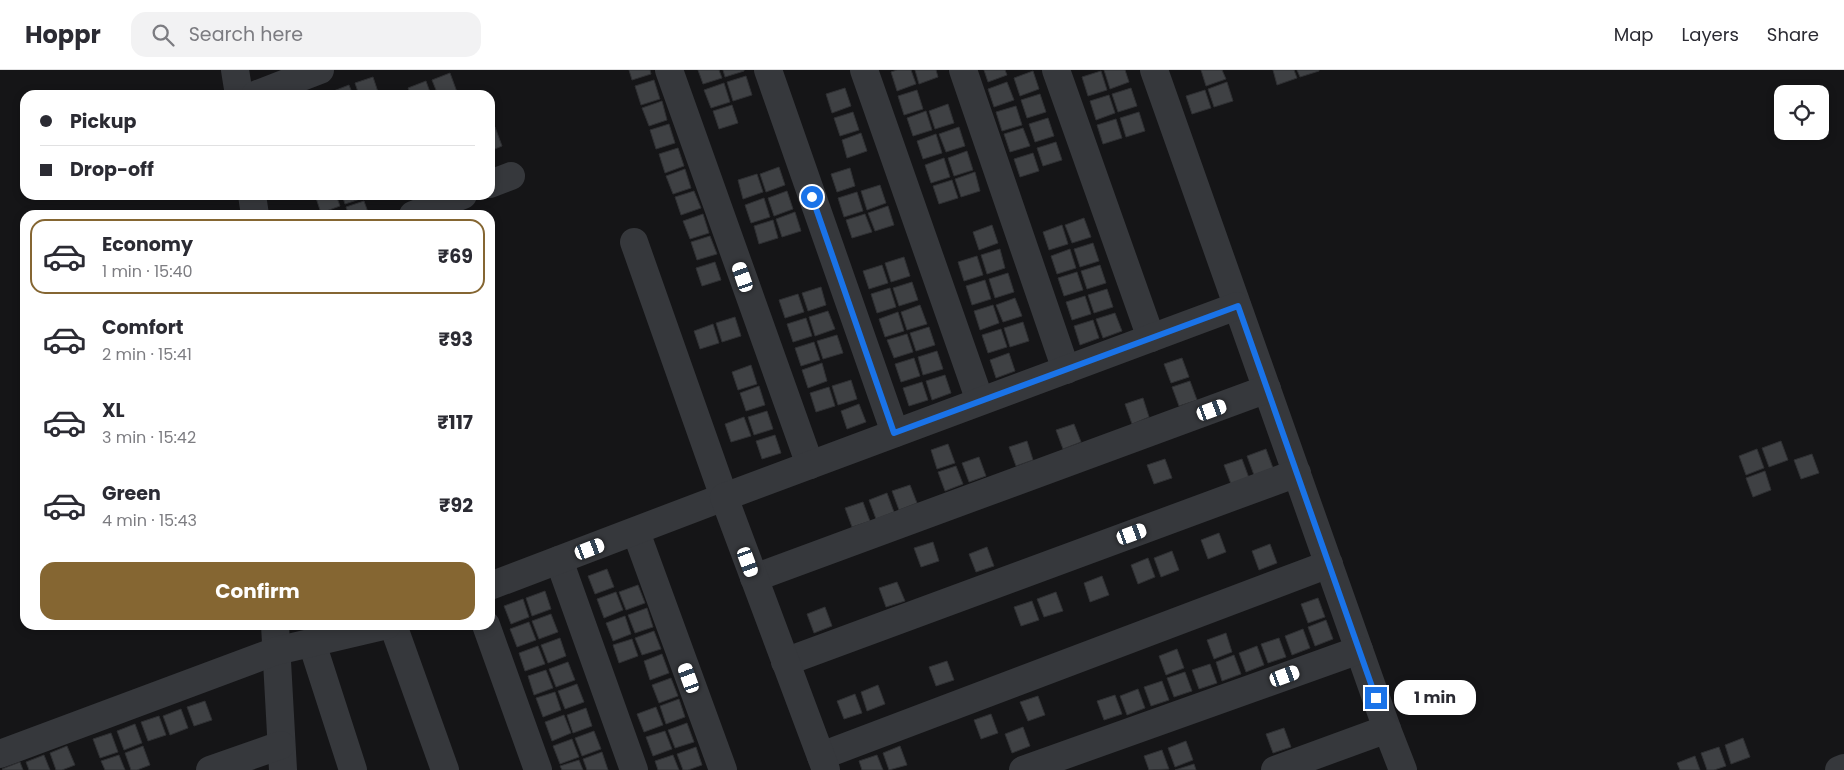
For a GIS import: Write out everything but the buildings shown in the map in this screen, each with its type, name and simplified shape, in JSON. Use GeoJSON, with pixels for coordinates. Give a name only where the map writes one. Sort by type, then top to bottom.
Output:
{"type":"FeatureCollection","features":[{"type":"Feature","properties":{"kind":"street"},"geometry":{"type":"LineString","coordinates":[[235,70],[238,90]]}},
{"type":"Feature","properties":{"kind":"street"},"geometry":{"type":"LineString","coordinates":[[268,90],[320,70]]}},
{"type":"Feature","properties":{"kind":"street"},"geometry":{"type":"LineString","coordinates":[[669,70],[810,464]]}},
{"type":"Feature","properties":{"kind":"street"},"geometry":{"type":"LineString","coordinates":[[768,70],[894,433]]}},
{"type":"Feature","properties":{"kind":"street"},"geometry":{"type":"LineString","coordinates":[[864,70],[980,401]]}},
{"type":"Feature","properties":{"kind":"street"},"geometry":{"type":"LineString","coordinates":[[963,70],[1066,370]]}},
{"type":"Feature","properties":{"kind":"street"},"geometry":{"type":"LineString","coordinates":[[1056,70],[1151,338]]}},
{"type":"Feature","properties":{"kind":"street"},"geometry":{"type":"LineString","coordinates":[[1154,70],[1402,770]]}},
{"type":"Feature","properties":{"kind":"street"},"geometry":{"type":"LineString","coordinates":[[425,210],[450,200]]}},
{"type":"Feature","properties":{"kind":"street"},"geometry":{"type":"LineString","coordinates":[[634,242],[724,497],[823,763],[1329,564]]}},
{"type":"Feature","properties":{"kind":"street"},"geometry":{"type":"LineString","coordinates":[[495,584],[636,532],[810,464],[1238,306]]}},
{"type":"Feature","properties":{"kind":"street"},"geometry":{"type":"LineString","coordinates":[[754,578],[1267,389]]}},
{"type":"Feature","properties":{"kind":"street"},"geometry":{"type":"LineString","coordinates":[[785,662],[1297,473]]}},
{"type":"Feature","properties":{"kind":"street"},"geometry":{"type":"LineString","coordinates":[[636,532],[723,770]]}},
{"type":"Feature","properties":{"kind":"street"},"geometry":{"type":"LineString","coordinates":[[559,560],[634,770]]}},
{"type":"Feature","properties":{"kind":"street"},"geometry":{"type":"LineString","coordinates":[[0,754],[276,638],[312,643],[366,630]]}},
{"type":"Feature","properties":{"kind":"street"},"geometry":{"type":"LineString","coordinates":[[394,630],[445,770]]}},
{"type":"Feature","properties":{"kind":"street"},"geometry":{"type":"LineString","coordinates":[[488,630],[538,770]]}},
{"type":"Feature","properties":{"kind":"street"},"geometry":{"type":"LineString","coordinates":[[210,770],[282,757],[276,638]]}},
{"type":"Feature","properties":{"kind":"street"},"geometry":{"type":"LineString","coordinates":[[312,643],[353,770]]}},
{"type":"Feature","properties":{"kind":"street"},"geometry":{"type":"LineString","coordinates":[[1023,770],[1359,650]]}},
{"type":"Feature","properties":{"kind":"street"},"geometry":{"type":"LineString","coordinates":[[1275,770],[1387,729]]}},
{"type":"Feature","properties":{"kind":"street"},"geometry":{"type":"LineString","coordinates":[[1839,770],[1844,768]]}},
{"type":"Feature","properties":{"kind":"route"},"geometry":{"type":"LineString","coordinates":[[812,197],[894,433],[1238,306],[1376,698]]}}]}
